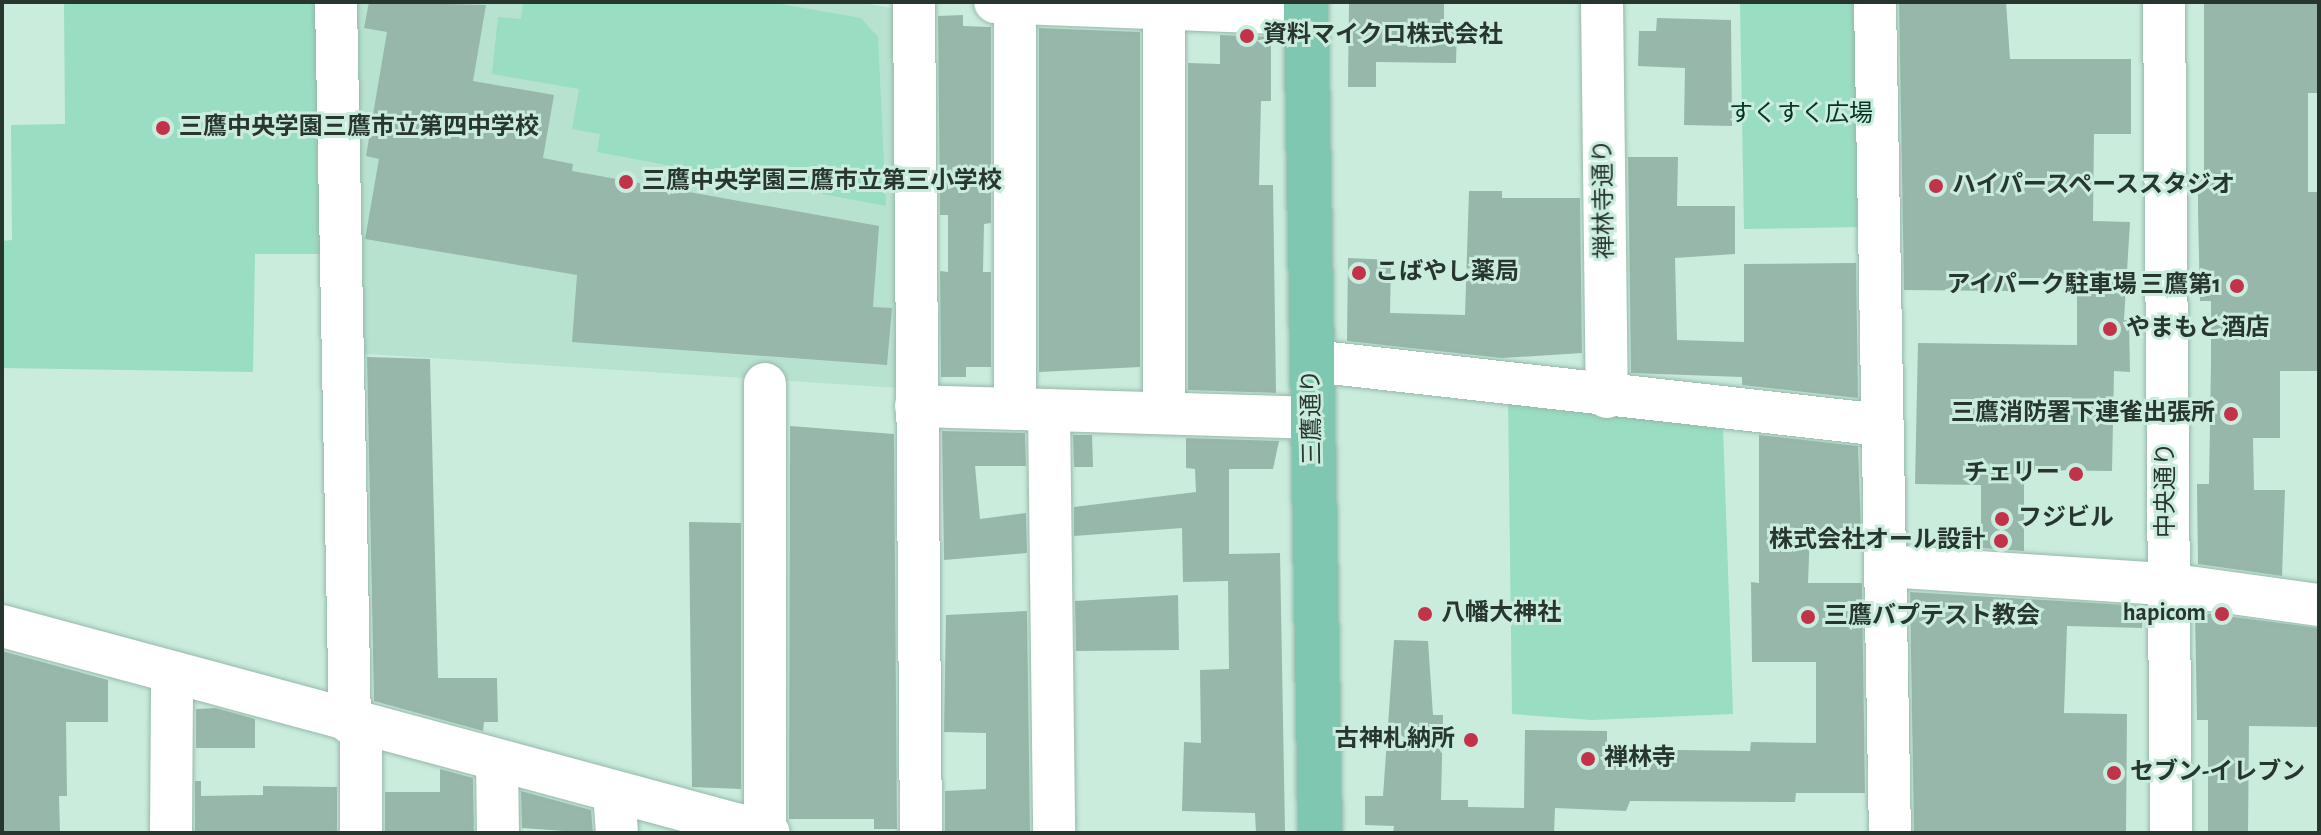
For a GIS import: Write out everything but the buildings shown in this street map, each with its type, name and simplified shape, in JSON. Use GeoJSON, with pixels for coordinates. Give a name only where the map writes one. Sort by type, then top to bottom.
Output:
{"type":"FeatureCollection","features":[{"type":"Feature","properties":{"kind":"main road","name":"三鷹通り"},"geometry":{"type":"LineString","coordinates":[[1306,8],[1320,833]]}},
{"type":"Feature","properties":{"kind":"street"},"geometry":{"type":"LineString","coordinates":[[336,2],[361,833]]}},
{"type":"Feature","properties":{"kind":"street"},"geometry":{"type":"LineString","coordinates":[[914,2],[921,833]]}},
{"type":"Feature","properties":{"kind":"street"},"geometry":{"type":"LineString","coordinates":[[995,2],[1306,8]]}},
{"type":"Feature","properties":{"kind":"street"},"geometry":{"type":"LineString","coordinates":[[1015,2],[1054,833]]}},
{"type":"Feature","properties":{"kind":"street","name":"禅林寺通り"},"geometry":{"type":"LineString","coordinates":[[1602,2],[1607,397]]}},
{"type":"Feature","properties":{"kind":"street"},"geometry":{"type":"LineString","coordinates":[[1875,2],[1890,833]]}},
{"type":"Feature","properties":{"kind":"street","name":"中央通り"},"geometry":{"type":"LineString","coordinates":[[2164,2],[2171,833]]}},
{"type":"Feature","properties":{"kind":"street"},"geometry":{"type":"LineString","coordinates":[[1164,5],[1164,413]]}},
{"type":"Feature","properties":{"kind":"street"},"geometry":{"type":"LineString","coordinates":[[1313,361],[1607,397],[1882,425]]}},
{"type":"Feature","properties":{"kind":"street"},"geometry":{"type":"LineString","coordinates":[[2,626],[497,762],[616,813],[767,833],[765,384]]}},
{"type":"Feature","properties":{"kind":"street"},"geometry":{"type":"LineString","coordinates":[[916,406],[1313,418]]}},
{"type":"Feature","properties":{"kind":"street"},"geometry":{"type":"LineString","coordinates":[[1886,566],[2167,584],[2319,605]]}},
{"type":"Feature","properties":{"kind":"street"},"geometry":{"type":"LineString","coordinates":[[171,833],[172,673]]}},
{"type":"Feature","properties":{"kind":"street"},"geometry":{"type":"LineString","coordinates":[[497,762],[498,833]]}},
{"type":"Feature","properties":{"kind":"shaded area","name":"三鷹中央学園三鷹市立第三小学校"},"geometry":{"type":"Polygon","coordinates":[[[347,2],[856,2],[904,10],[900,388],[352,353],[347,2]]]}},
{"type":"Feature","properties":{"kind":"green space","name":"三鷹中央学園三鷹市立第四中学校"},"geometry":{"type":"Polygon","coordinates":[[[64,2],[320,2],[327,254],[255,254],[253,372],[2,368],[2,241],[12,240],[11,125],[65,124],[64,2]]]}},
{"type":"Feature","properties":{"kind":"green space"},"geometry":{"type":"Polygon","coordinates":[[[523,2],[769,2],[861,18],[878,37],[886,206],[597,152],[600,134],[572,129],[579,89],[492,74],[498,17],[521,19],[523,2]]]}},
{"type":"Feature","properties":{"kind":"green space","name":"すくすく広場"},"geometry":{"type":"Polygon","coordinates":[[[1740,2],[1858,2],[1862,227],[1744,229],[1740,2]]]}},
{"type":"Feature","properties":{"kind":"green space"},"geometry":{"type":"Polygon","coordinates":[[[1508,396],[1723,427],[1733,714],[1592,720],[1512,714],[1508,396]]]}},
{"type":"Feature","properties":{"kind":"place","name":"資料マイクロ株式会社"},"geometry":{"type":"Point","coordinates":[1247,36]}},
{"type":"Feature","properties":{"kind":"place","name":"三鷹中央学園三鷹市立第四中学校"},"geometry":{"type":"Point","coordinates":[163,128]}},
{"type":"Feature","properties":{"kind":"place","name":"三鷹中央学園三鷹市立第三小学校"},"geometry":{"type":"Point","coordinates":[626,182]}},
{"type":"Feature","properties":{"kind":"place","name":"ハイパースペーススタジオ"},"geometry":{"type":"Point","coordinates":[1936,186]}},
{"type":"Feature","properties":{"kind":"place","name":"こばやし薬局"},"geometry":{"type":"Point","coordinates":[1359,273]}},
{"type":"Feature","properties":{"kind":"place","name":"アイパーク駐車場 三鷹第1"},"geometry":{"type":"Point","coordinates":[2237,286]}},
{"type":"Feature","properties":{"kind":"place","name":"やまもと酒店"},"geometry":{"type":"Point","coordinates":[2110,329]}},
{"type":"Feature","properties":{"kind":"place","name":"三鷹消防署下連雀出張所"},"geometry":{"type":"Point","coordinates":[2231,414]}},
{"type":"Feature","properties":{"kind":"place","name":"チェリー"},"geometry":{"type":"Point","coordinates":[2076,474]}},
{"type":"Feature","properties":{"kind":"place","name":"フジビル"},"geometry":{"type":"Point","coordinates":[2002,519]}},
{"type":"Feature","properties":{"kind":"place","name":"株式会社オール設計"},"geometry":{"type":"Point","coordinates":[2001,541]}},
{"type":"Feature","properties":{"kind":"place","name":"八幡大神社"},"geometry":{"type":"Point","coordinates":[1425,614]}},
{"type":"Feature","properties":{"kind":"place","name":"hapicom"},"geometry":{"type":"Point","coordinates":[2222,614]}},
{"type":"Feature","properties":{"kind":"place","name":"三鷹バプテスト教会"},"geometry":{"type":"Point","coordinates":[1808,617]}},
{"type":"Feature","properties":{"kind":"place","name":"古神札納所"},"geometry":{"type":"Point","coordinates":[1471,740]}},
{"type":"Feature","properties":{"kind":"place","name":"禅林寺"},"geometry":{"type":"Point","coordinates":[1588,759]}},
{"type":"Feature","properties":{"kind":"place","name":"セブン-イレブン"},"geometry":{"type":"Point","coordinates":[2114,773]}}]}
